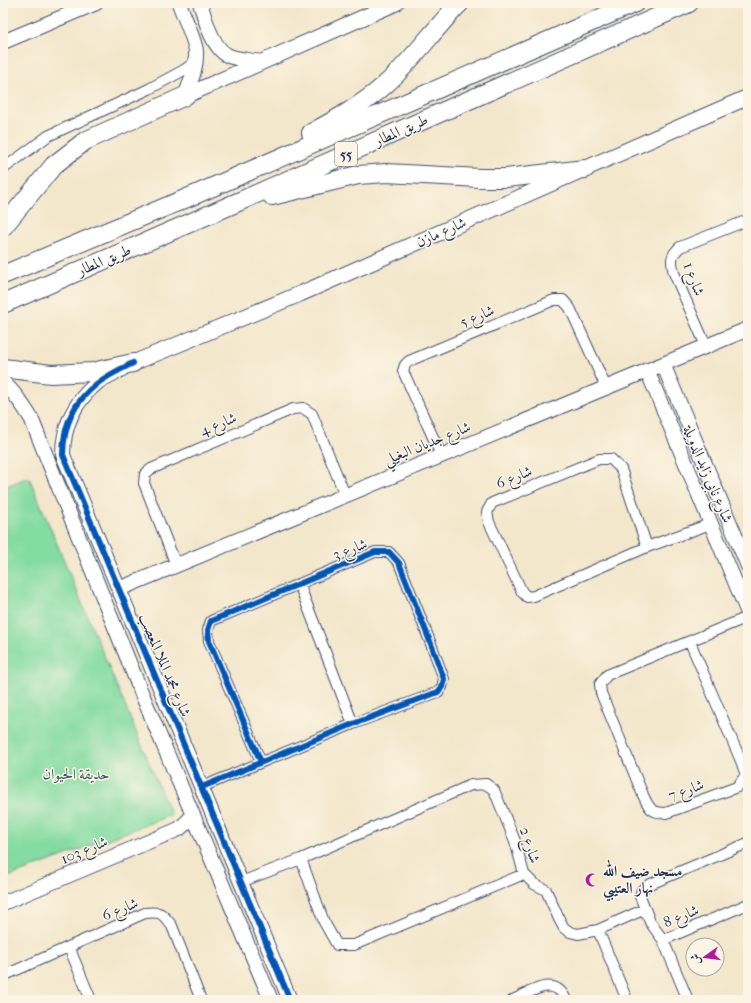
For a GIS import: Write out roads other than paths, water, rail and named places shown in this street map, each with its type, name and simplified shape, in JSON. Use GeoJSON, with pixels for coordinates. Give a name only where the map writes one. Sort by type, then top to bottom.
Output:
{"type":"FeatureCollection","features":[{"type":"Feature","properties":{"kind":"highway"},"geometry":{"type":"LineString","coordinates":[[199,193],[337,119],[373,95],[397,73],[460,3]]}},
{"type":"Feature","properties":{"kind":"highway","name":"طريق المطار"},"geometry":{"type":"LineString","coordinates":[[3,275],[199,193],[635,3]]}},
{"type":"Feature","properties":{"kind":"highway","name":"طريق المطار"},"geometry":{"type":"LineString","coordinates":[[3,304],[689,3]]}},
{"type":"Feature","properties":{"kind":"highway"},"geometry":{"type":"LineString","coordinates":[[3,227],[54,165],[85,141],[185,96]]}},
{"type":"Feature","properties":{"kind":"highway"},"geometry":{"type":"LineString","coordinates":[[238,202],[287,193],[358,175],[386,173],[506,178],[585,169]]}},
{"type":"Feature","properties":{"kind":"highway"},"geometry":{"type":"LineString","coordinates":[[3,368],[51,374],[92,372],[133,363]]}},
{"type":"Feature","properties":{"kind":"main road"},"geometry":{"type":"LineString","coordinates":[[185,96],[396,3]]}},
{"type":"Feature","properties":{"kind":"main road","name":"شارع مازن"},"geometry":{"type":"LineString","coordinates":[[133,363],[300,294],[748,97]]}},
{"type":"Feature","properties":{"kind":"street"},"geometry":{"type":"LineString","coordinates":[[3,42],[96,3]]}},
{"type":"Feature","properties":{"kind":"street"},"geometry":{"type":"LineString","coordinates":[[179,3],[196,55],[193,76],[185,96]]}},
{"type":"Feature","properties":{"kind":"street"},"geometry":{"type":"LineString","coordinates":[[200,3],[215,44],[226,54],[237,59],[261,62]]}},
{"type":"Feature","properties":{"kind":"street"},"geometry":{"type":"LineString","coordinates":[[3,169],[48,136],[148,89],[184,70],[196,55],[201,51],[212,48],[215,44]]}},
{"type":"Feature","properties":{"kind":"street","name":"شارع 1"},"geometry":{"type":"LineString","coordinates":[[706,346],[674,273],[671,261],[673,253],[680,247],[748,220]]}},
{"type":"Feature","properties":{"kind":"street","name":"شارع 5"},"geometry":{"type":"LineString","coordinates":[[441,456],[404,371],[405,365],[409,361],[554,300],[563,300],[570,308],[606,387]]}},
{"type":"Feature","properties":{"kind":"street","name":"شارع جديان البغيلي"},"geometry":{"type":"LineString","coordinates":[[118,589],[748,329]]}},
{"type":"Feature","properties":{"kind":"street","name":"شارع محمد الملا المعصب"},"geometry":{"type":"LineString","coordinates":[[133,363],[98,382],[83,396],[73,409],[65,433],[63,455],[118,589],[169,706],[290,1000]]}},
{"type":"Feature","properties":{"kind":"street","name":"شارع نابي زايد الدويلة"},"geometry":{"type":"LineString","coordinates":[[663,364],[748,566]]}},
{"type":"Feature","properties":{"kind":"street","name":"شارع نابي زايد الدويلة"},"geometry":{"type":"LineString","coordinates":[[647,370],[748,613]]}},
{"type":"Feature","properties":{"kind":"street","name":"شارع محمد الملا المعصب"},"geometry":{"type":"LineString","coordinates":[[3,382],[10,388],[31,418],[149,712],[271,1000]]}},
{"type":"Feature","properties":{"kind":"street","name":"شارع 4"},"geometry":{"type":"LineString","coordinates":[[176,565],[144,483],[145,474],[151,469],[293,409],[303,408],[312,414],[345,495]]}},
{"type":"Feature","properties":{"kind":"street"},"geometry":{"type":"LineString","coordinates":[[677,445],[682,446],[689,444],[694,438]]}},
{"type":"Feature","properties":{"kind":"street"},"geometry":{"type":"LineString","coordinates":[[46,455],[49,450],[55,449],[60,450],[63,455]]}},
{"type":"Feature","properties":{"kind":"street"},"geometry":{"type":"LineString","coordinates":[[686,466],[687,462],[695,456],[704,461]]}},
{"type":"Feature","properties":{"kind":"street","name":"شارع 6"},"geometry":{"type":"LineString","coordinates":[[647,548],[621,469],[611,459],[600,458],[492,503],[487,512],[489,522],[522,592],[527,597],[534,596],[647,548],[710,524]]}},
{"type":"Feature","properties":{"kind":"street","name":"شارع 3"},"geometry":{"type":"LineString","coordinates":[[202,787],[353,724],[438,692],[442,687],[444,679],[433,649],[399,563],[389,552],[375,552],[212,621],[208,630],[210,641],[261,762]]}},
{"type":"Feature","properties":{"kind":"street"},"geometry":{"type":"LineString","coordinates":[[298,584],[353,724]]}},
{"type":"Feature","properties":{"kind":"street","name":"شارع 7"},"geometry":{"type":"LineString","coordinates":[[690,642],[746,775],[737,787],[666,813],[657,813],[649,808],[643,795],[601,693],[600,684],[607,675],[748,617]]}},
{"type":"Feature","properties":{"kind":"street"},"geometry":{"type":"LineString","coordinates":[[139,687],[144,690],[150,690],[155,688],[159,683]]}},
{"type":"Feature","properties":{"kind":"street"},"geometry":{"type":"LineString","coordinates":[[149,712],[152,706],[158,703],[164,703],[169,706]]}},
{"type":"Feature","properties":{"kind":"street","name":"شارع 2"},"geometry":{"type":"LineString","coordinates":[[241,882],[301,859],[471,785],[486,784],[494,790],[515,841],[524,874],[354,945],[337,945],[324,922],[301,859]]}},
{"type":"Feature","properties":{"kind":"street","name":"شارع 103"},"geometry":{"type":"LineString","coordinates":[[3,903],[179,829],[190,819],[192,812]]}},
{"type":"Feature","properties":{"kind":"street","name":"شارع 103"},"geometry":{"type":"LineString","coordinates":[[179,829],[193,829],[200,832]]}},
{"type":"Feature","properties":{"kind":"street"},"geometry":{"type":"LineString","coordinates":[[663,940],[650,922],[640,896],[642,890],[648,885],[748,843]]}},
{"type":"Feature","properties":{"kind":"street"},"geometry":{"type":"LineString","coordinates":[[524,874],[534,884],[546,890],[564,928],[570,932],[578,934],[598,930],[645,909]]}},
{"type":"Feature","properties":{"kind":"street","name":"شارع 8"},"geometry":{"type":"LineString","coordinates":[[688,1000],[663,940],[748,904]]}},
{"type":"Feature","properties":{"kind":"street","name":"شارع 6"},"geometry":{"type":"LineString","coordinates":[[3,976],[145,913],[158,912],[164,916],[172,926],[201,1000]]}},
{"type":"Feature","properties":{"kind":"street"},"geometry":{"type":"LineString","coordinates":[[598,930],[627,1000]]}},
{"type":"Feature","properties":{"kind":"street"},"geometry":{"type":"LineString","coordinates":[[69,946],[91,1000]]}},
{"type":"Feature","properties":{"kind":"street"},"geometry":{"type":"LineString","coordinates":[[513,1000],[546,986],[556,987],[563,992],[566,1000]]}},
{"type":"Feature","properties":{"kind":"place","name":"مسجد ضيف الله نهار العتيبي"},"geometry":{"type":"Point","coordinates":[592,880]}},
{"type":"Feature","properties":{"kind":"park label","name":"حديقة الحيوان"},"geometry":{"type":"Point","coordinates":[76,774]}}]}
